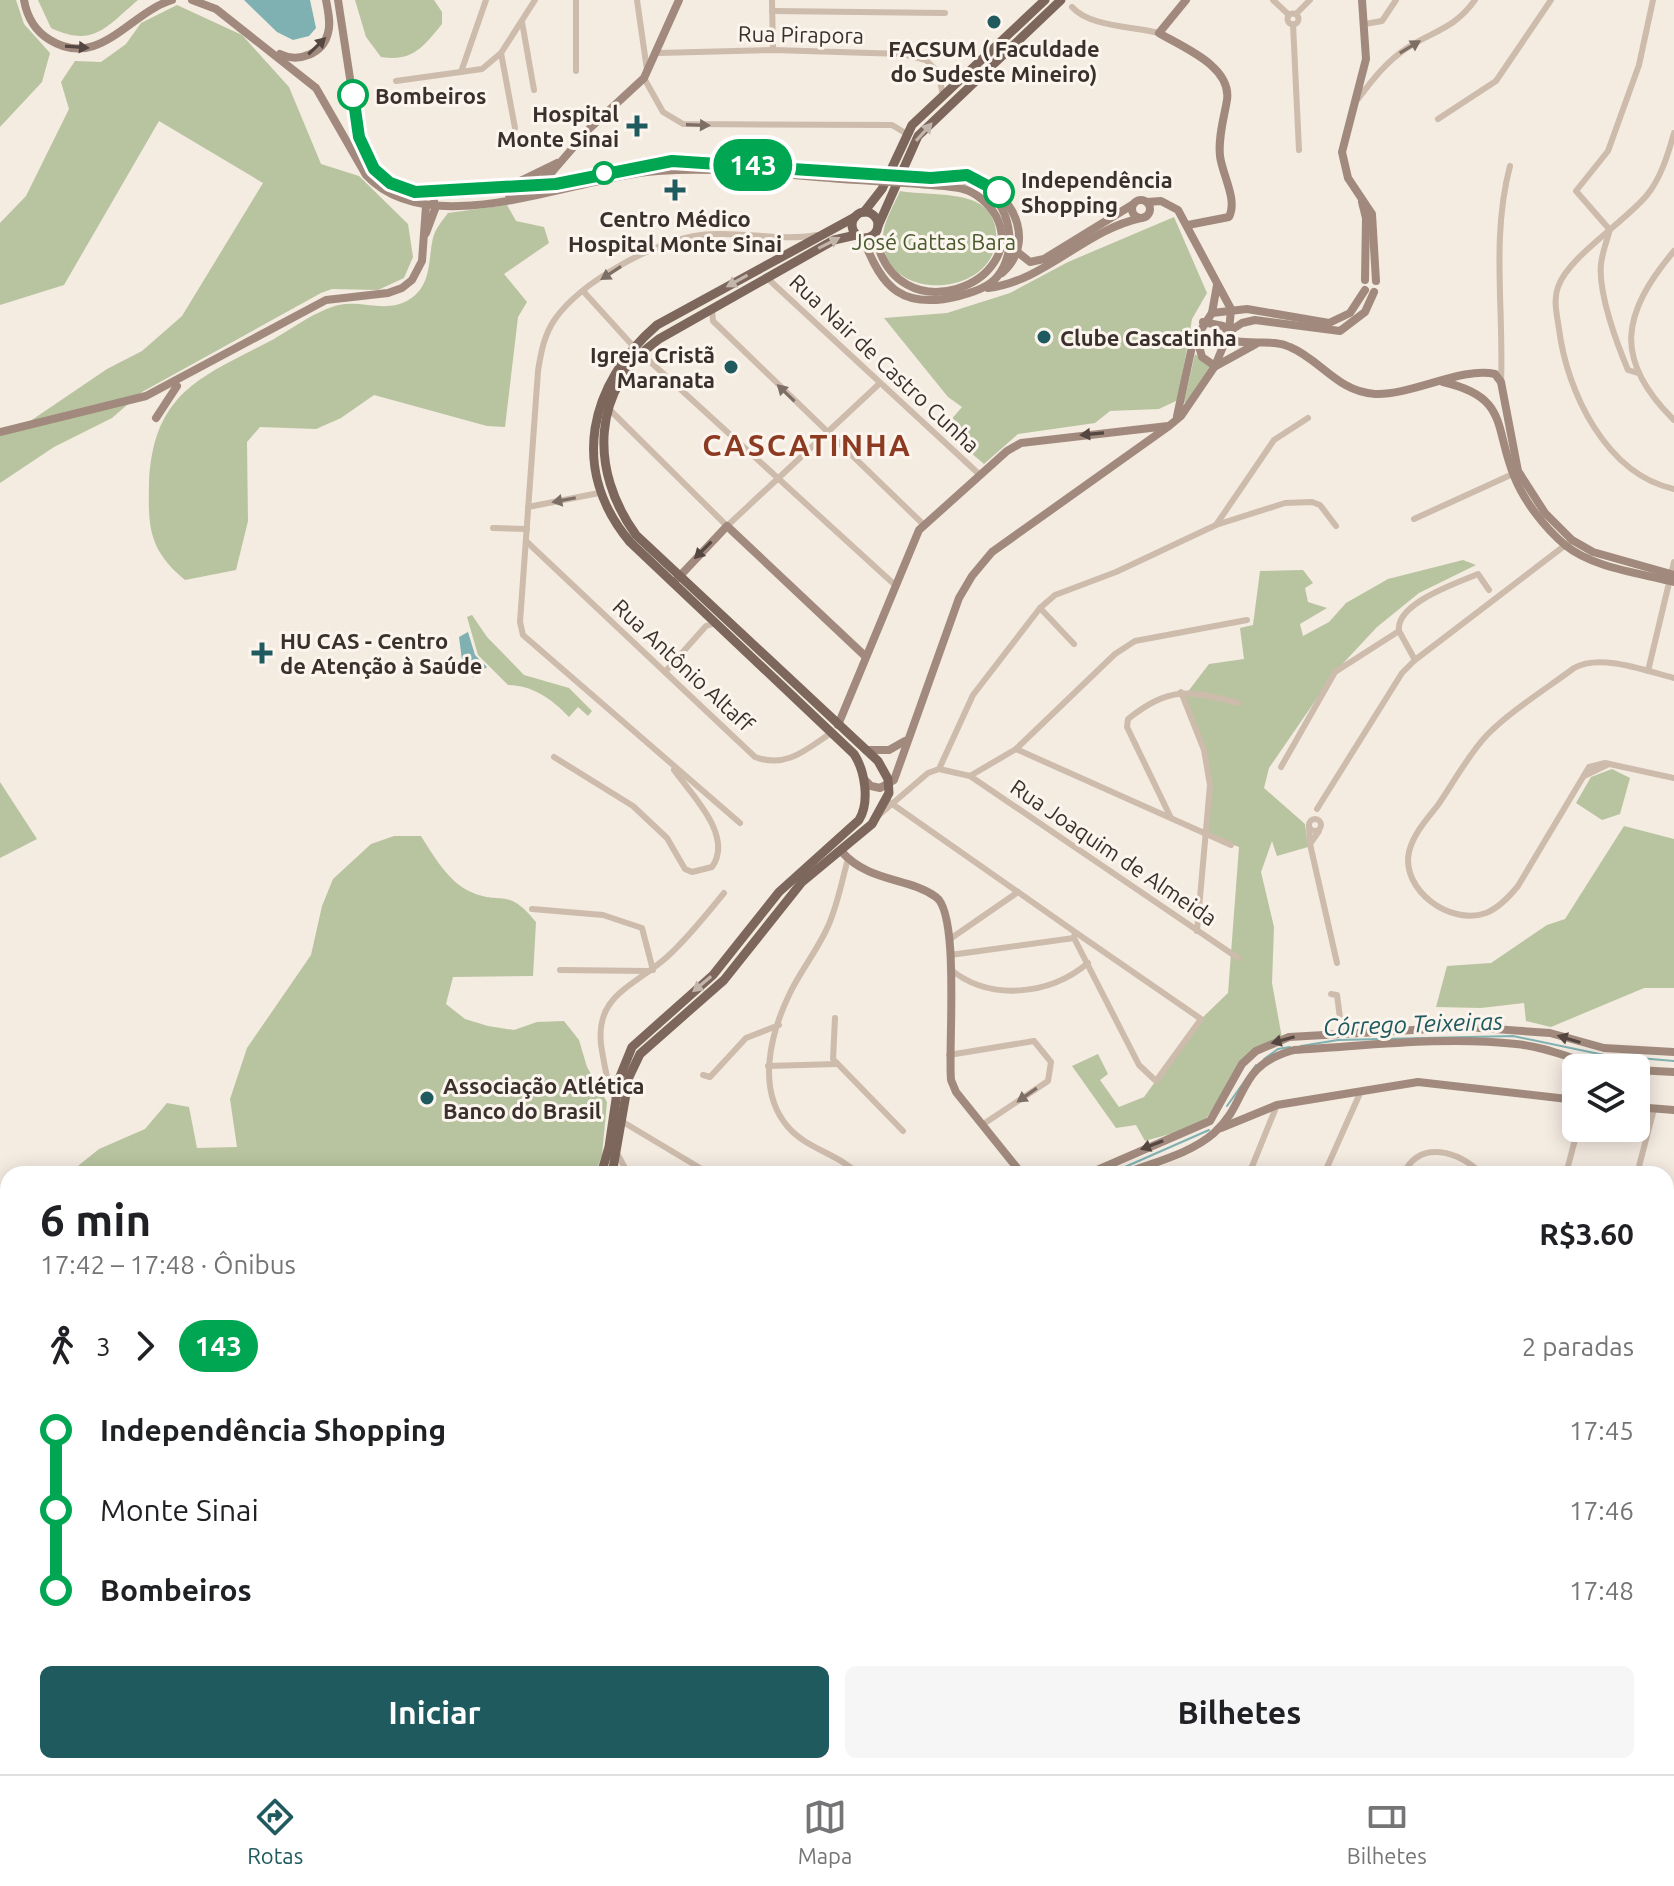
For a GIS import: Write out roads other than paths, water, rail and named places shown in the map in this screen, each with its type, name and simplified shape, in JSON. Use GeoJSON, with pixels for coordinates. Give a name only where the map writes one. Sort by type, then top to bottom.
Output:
{"type":"FeatureCollection","features":[{"type":"Feature","properties":{"kind":"main road"},"geometry":{"type":"LineString","coordinates":[[24,0],[30,21],[45,37],[71,48],[109,41],[147,11],[172,0]]}},
{"type":"Feature","properties":{"kind":"main road"},"geometry":{"type":"LineString","coordinates":[[192,0],[216,9],[272,50],[320,93],[366,175],[376,187],[405,202],[528,197],[654,171],[858,176]]}},
{"type":"Feature","properties":{"kind":"main road"},"geometry":{"type":"LineString","coordinates":[[272,50],[296,58],[318,49],[329,31],[326,0]]}},
{"type":"Feature","properties":{"kind":"main road"},"geometry":{"type":"LineString","coordinates":[[338,0],[359,137],[366,155],[374,169],[390,183],[431,201],[516,195],[552,172],[646,76],[679,0]]}},
{"type":"Feature","properties":{"kind":"main road"},"geometry":{"type":"LineString","coordinates":[[1045,0],[943,95],[907,134],[882,189],[852,225],[877,270],[903,296],[926,301],[1024,279],[1115,226],[1173,205]]}},
{"type":"Feature","properties":{"kind":"main road"},"geometry":{"type":"LineString","coordinates":[[615,1166],[629,1077],[640,1054],[724,980],[802,882],[845,855],[890,802],[886,773],[866,750],[835,728],[710,621],[636,535],[621,514],[605,471],[605,425],[609,409],[637,349],[834,240],[860,237],[877,230],[918,136],[1061,0]]}},
{"type":"Feature","properties":{"kind":"main road"},"geometry":{"type":"LineString","coordinates":[[1186,0],[1159,33],[1209,64],[1223,79],[1228,94],[1219,147],[1232,212],[1217,222],[1188,225]]}},
{"type":"Feature","properties":{"kind":"main road"},"geometry":{"type":"LineString","coordinates":[[1172,423],[1196,335],[1212,313],[1247,309],[1329,323],[1350,313],[1376,281],[1372,214],[1348,178],[1342,152],[1366,59],[1362,0]]}},
{"type":"Feature","properties":{"kind":"main road"},"geometry":{"type":"LineString","coordinates":[[431,201],[508,185],[562,160]]}},
{"type":"Feature","properties":{"kind":"main road"},"geometry":{"type":"LineString","coordinates":[[508,185],[556,184],[672,161],[920,181],[962,188],[989,206],[1000,226],[996,260],[986,273],[972,283],[953,289],[912,289],[886,269],[874,216],[859,215],[657,325],[600,402],[593,454],[599,493],[625,536],[826,714],[854,754],[867,797],[865,818],[841,844],[845,855],[881,878],[934,895],[946,911],[950,939],[949,1055],[956,1092],[1015,1166]]}},
{"type":"Feature","properties":{"kind":"main road"},"geometry":{"type":"LineString","coordinates":[[552,172],[551,179],[556,184]]}},
{"type":"Feature","properties":{"kind":"main road"},"geometry":{"type":"LineString","coordinates":[[920,181],[967,175],[996,188],[1008,202],[1015,219],[1015,250],[1008,267],[983,288]]}},
{"type":"Feature","properties":{"kind":"main road"},"geometry":{"type":"LineString","coordinates":[[931,178],[978,185],[999,203],[1007,218],[1009,238],[998,276]]}},
{"type":"Feature","properties":{"kind":"main road"},"geometry":{"type":"LineString","coordinates":[[1229,332],[1238,325],[1255,320],[1340,331],[1365,312],[1370,291],[1365,280],[1366,218],[1359,194]]}},
{"type":"Feature","properties":{"kind":"main road"},"geometry":{"type":"LineString","coordinates":[[889,785],[959,598],[992,552],[1172,423],[1215,366],[1229,332],[1231,309],[1188,225],[1173,205],[1139,200],[1044,259],[1030,262],[1015,250]]}},
{"type":"Feature","properties":{"kind":"main road"},"geometry":{"type":"LineString","coordinates":[[0,432],[146,396],[326,300],[388,293],[402,288],[418,270],[431,201]]}},
{"type":"Feature","properties":{"kind":"main road"},"geometry":{"type":"LineString","coordinates":[[1144,216],[1147,202]]}},
{"type":"Feature","properties":{"kind":"main road"},"geometry":{"type":"LineString","coordinates":[[1132,205],[1133,214],[1144,216]]}},
{"type":"Feature","properties":{"kind":"main road"},"geometry":{"type":"LineString","coordinates":[[1365,280],[1376,281]]}},
{"type":"Feature","properties":{"kind":"main road"},"geometry":{"type":"LineString","coordinates":[[1212,313],[1217,284]]}},
{"type":"Feature","properties":{"kind":"main road"},"geometry":{"type":"LineString","coordinates":[[1223,295],[1247,309]]}},
{"type":"Feature","properties":{"kind":"main road"},"geometry":{"type":"LineString","coordinates":[[1203,322],[1219,324],[1236,341],[1280,343],[1295,349],[1358,392],[1383,394],[1485,373],[1498,376],[1502,384],[1516,472]]}},
{"type":"Feature","properties":{"kind":"main road"},"geometry":{"type":"LineString","coordinates":[[1196,335],[1202,357],[1215,366]]}},
{"type":"Feature","properties":{"kind":"main road"},"geometry":{"type":"LineString","coordinates":[[1215,366],[1256,344]]}},
{"type":"Feature","properties":{"kind":"main road"},"geometry":{"type":"LineString","coordinates":[[46,421],[125,407],[177,386],[222,357]]}},
{"type":"Feature","properties":{"kind":"main road"},"geometry":{"type":"LineString","coordinates":[[1485,373],[1477,385],[1502,427],[1516,472],[1569,543],[1672,578]]}},
{"type":"Feature","properties":{"kind":"main road"},"geometry":{"type":"LineString","coordinates":[[1440,381],[1482,397],[1493,398],[1502,384]]}},
{"type":"Feature","properties":{"kind":"main road"},"geometry":{"type":"LineString","coordinates":[[156,418],[177,386]]}},
{"type":"Feature","properties":{"kind":"main road"},"geometry":{"type":"LineString","coordinates":[[835,728],[923,524],[1007,451],[1034,439],[1172,423]]}},
{"type":"Feature","properties":{"kind":"main road"},"geometry":{"type":"LineString","coordinates":[[677,579],[727,526],[865,656]]}},
{"type":"Feature","properties":{"kind":"main road"},"geometry":{"type":"LineString","coordinates":[[866,750],[895,749],[908,738]]}},
{"type":"Feature","properties":{"kind":"main road"},"geometry":{"type":"LineString","coordinates":[[864,783],[875,788],[889,785]]}},
{"type":"Feature","properties":{"kind":"main road"},"geometry":{"type":"LineString","coordinates":[[603,1166],[622,1064],[632,1047],[713,975],[779,892],[859,820],[864,805],[864,783]]}},
{"type":"Feature","properties":{"kind":"main road"},"geometry":{"type":"LineString","coordinates":[[1213,1118],[1242,1064],[1256,1051],[1289,1037],[1466,1027],[1525,1030],[1604,1048],[1674,1052]]}},
{"type":"Feature","properties":{"kind":"main road"},"geometry":{"type":"LineString","coordinates":[[1146,1166],[1194,1148],[1228,1118],[1255,1068],[1294,1050],[1461,1042],[1514,1043],[1566,1054]]}},
{"type":"Feature","properties":{"kind":"main road"},"geometry":{"type":"LineString","coordinates":[[1650,1071],[1674,1072]]}},
{"type":"Feature","properties":{"kind":"main road"},"geometry":{"type":"LineString","coordinates":[[1218,1129],[1277,1105],[1418,1082],[1562,1098]]}},
{"type":"Feature","properties":{"kind":"main road"},"geometry":{"type":"LineString","coordinates":[[1650,1109],[1674,1110]]}},
{"type":"Feature","properties":{"kind":"main road"},"geometry":{"type":"LineString","coordinates":[[1106,1166],[1213,1118],[1246,1117]]}},
{"type":"Feature","properties":{"kind":"main road"},"geometry":{"type":"LineString","coordinates":[[1213,1118],[1218,1129]]}},
{"type":"Feature","properties":{"kind":"street"},"geometry":{"type":"LineString","coordinates":[[461,72],[486,0]]}},
{"type":"Feature","properties":{"kind":"street"},"geometry":{"type":"LineString","coordinates":[[396,81],[482,69],[501,53],[535,0]]}},
{"type":"Feature","properties":{"kind":"street"},"geometry":{"type":"LineString","coordinates":[[576,0],[576,71]]}},
{"type":"Feature","properties":{"kind":"street"},"geometry":{"type":"LineString","coordinates":[[637,0],[646,76],[663,112],[683,124],[892,125],[907,134]]}},
{"type":"Feature","properties":{"kind":"street"},"geometry":{"type":"LineString","coordinates":[[772,0],[773,50]]}},
{"type":"Feature","properties":{"kind":"street"},"geometry":{"type":"LineString","coordinates":[[842,0],[842,11]]}},
{"type":"Feature","properties":{"kind":"street"},"geometry":{"type":"LineString","coordinates":[[1273,0],[1293,15]]}},
{"type":"Feature","properties":{"kind":"street"},"geometry":{"type":"LineString","coordinates":[[1299,150],[1293,24],[1288,22],[1310,0]]}},
{"type":"Feature","properties":{"kind":"street"},"geometry":{"type":"LineString","coordinates":[[1365,24],[1382,21],[1396,0]]}},
{"type":"Feature","properties":{"kind":"street"},"geometry":{"type":"LineString","coordinates":[[1356,102],[1388,63],[1411,45],[1452,25],[1475,0]]}},
{"type":"Feature","properties":{"kind":"street"},"geometry":{"type":"LineString","coordinates":[[1438,119],[1496,81],[1551,0]]}},
{"type":"Feature","properties":{"kind":"street"},"geometry":{"type":"LineString","coordinates":[[1610,230],[1576,191],[1608,151],[1639,65],[1653,0]]}},
{"type":"Feature","properties":{"kind":"street"},"geometry":{"type":"LineString","coordinates":[[1072,7],[1097,24],[1116,23],[1159,33]]}},
{"type":"Feature","properties":{"kind":"street"},"geometry":{"type":"LineString","coordinates":[[772,11],[945,13]]}},
{"type":"Feature","properties":{"kind":"street"},"geometry":{"type":"LineString","coordinates":[[522,22],[534,90]]}},
{"type":"Feature","properties":{"kind":"street","name":"Rua Pirapora"},"geometry":{"type":"LineString","coordinates":[[658,53],[773,50],[903,54],[926,60],[938,72],[966,73]]}},
{"type":"Feature","properties":{"kind":"street"},"geometry":{"type":"LineString","coordinates":[[501,53],[515,128]]}},
{"type":"Feature","properties":{"kind":"street"},"geometry":{"type":"LineString","coordinates":[[938,72],[943,95]]}},
{"type":"Feature","properties":{"kind":"street"},"geometry":{"type":"LineString","coordinates":[[1674,133],[1664,165],[1648,194],[1558,284],[1555,298],[1563,360],[1579,397],[1615,453],[1656,485],[1674,489]]}},
{"type":"Feature","properties":{"kind":"street"},"geometry":{"type":"LineString","coordinates":[[1502,384],[1499,248],[1503,191],[1510,166]]}},
{"type":"Feature","properties":{"kind":"street"},"geometry":{"type":"LineString","coordinates":[[1610,230],[1601,265],[1603,287],[1618,346],[1628,370],[1638,373]]}},
{"type":"Feature","properties":{"kind":"street"},"geometry":{"type":"LineString","coordinates":[[740,823],[523,635],[520,622],[541,350],[556,319],[584,292],[638,256],[676,240],[729,233],[799,238],[820,235]]}},
{"type":"Feature","properties":{"kind":"street"},"geometry":{"type":"LineString","coordinates":[[1674,251],[1643,295],[1629,352],[1654,400],[1674,420]]}},
{"type":"Feature","properties":{"kind":"street","name":"Rua Nair de Castro Cunha"},"geometry":{"type":"LineString","coordinates":[[766,277],[878,385],[980,475]]}},
{"type":"Feature","properties":{"kind":"street"},"geometry":{"type":"LineString","coordinates":[[584,292],[637,349],[895,585]]}},
{"type":"Feature","properties":{"kind":"street"},"geometry":{"type":"LineString","coordinates":[[712,309],[713,321],[923,524]]}},
{"type":"Feature","properties":{"kind":"street"},"geometry":{"type":"LineString","coordinates":[[1485,373],[1502,362]]}},
{"type":"Feature","properties":{"kind":"street"},"geometry":{"type":"LineString","coordinates":[[609,409],[727,526],[878,385]]}},
{"type":"Feature","properties":{"kind":"street"},"geometry":{"type":"LineString","coordinates":[[1216,525],[1274,440],[1308,418]]}},
{"type":"Feature","properties":{"kind":"street"},"geometry":{"type":"LineString","coordinates":[[605,425],[617,419]]}},
{"type":"Feature","properties":{"kind":"street"},"geometry":{"type":"LineString","coordinates":[[1414,519],[1516,472]]}},
{"type":"Feature","properties":{"kind":"street"},"geometry":{"type":"LineString","coordinates":[[528,507],[599,493]]}},
{"type":"Feature","properties":{"kind":"street"},"geometry":{"type":"LineString","coordinates":[[939,769],[973,695],[1040,608],[1055,595],[1116,572],[1216,525],[1299,500],[1320,505],[1336,526]]}},
{"type":"Feature","properties":{"kind":"street"},"geometry":{"type":"LineString","coordinates":[[493,528],[527,529]]}},
{"type":"Feature","properties":{"kind":"street","name":"Rua Antônio Altaff"},"geometry":{"type":"LineString","coordinates":[[526,541],[755,757],[769,762],[786,761],[835,728]]}},
{"type":"Feature","properties":{"kind":"street"},"geometry":{"type":"LineString","coordinates":[[1337,963],[1310,844],[1309,825],[1317,809],[1402,673],[1569,543]]}},
{"type":"Feature","properties":{"kind":"street"},"geometry":{"type":"LineString","coordinates":[[1648,671],[1674,562]]}},
{"type":"Feature","properties":{"kind":"street"},"geometry":{"type":"LineString","coordinates":[[1415,660],[1399,631],[1400,618],[1405,612],[1442,589],[1478,574],[1489,590]]}},
{"type":"Feature","properties":{"kind":"street"},"geometry":{"type":"LineString","coordinates":[[1040,608],[1074,644]]}},
{"type":"Feature","properties":{"kind":"street"},"geometry":{"type":"LineString","coordinates":[[1075,935],[1139,1065],[1156,1081],[1201,1019],[1075,935],[890,802],[928,773],[939,769],[970,776],[1016,749],[1115,654],[1135,641],[1247,620]]}},
{"type":"Feature","properties":{"kind":"street"},"geometry":{"type":"LineString","coordinates":[[665,672],[710,621]]}},
{"type":"Feature","properties":{"kind":"street"},"geometry":{"type":"LineString","coordinates":[[1281,767],[1335,672],[1399,631]]}},
{"type":"Feature","properties":{"kind":"street"},"geometry":{"type":"LineString","coordinates":[[1674,678],[1600,663],[1581,664],[1487,736],[1414,839],[1408,866],[1411,879],[1419,891],[1459,915],[1485,913],[1494,909],[1518,886],[1589,767],[1609,764],[1674,778]]}},
{"type":"Feature","properties":{"kind":"street"},"geometry":{"type":"LineString","coordinates":[[1172,819],[1127,727],[1128,719],[1144,707],[1181,692],[1238,703]]}},
{"type":"Feature","properties":{"kind":"street"},"geometry":{"type":"LineString","coordinates":[[1181,692],[1204,750],[1208,774],[1197,931]]}},
{"type":"Feature","properties":{"kind":"street"},"geometry":{"type":"LineString","coordinates":[[826,714],[845,707]]}},
{"type":"Feature","properties":{"kind":"street"},"geometry":{"type":"LineString","coordinates":[[1016,749],[1231,845]]}},
{"type":"Feature","properties":{"kind":"street"},"geometry":{"type":"LineString","coordinates":[[554,757],[633,806],[667,838],[685,869],[692,872],[712,867],[719,858],[717,834],[667,760]]}},
{"type":"Feature","properties":{"kind":"street","name":"Rua Joaquim de Almeida"},"geometry":{"type":"LineString","coordinates":[[970,776],[1238,958]]}},
{"type":"Feature","properties":{"kind":"street"},"geometry":{"type":"LineString","coordinates":[[1310,844],[1320,826],[1317,809]]}},
{"type":"Feature","properties":{"kind":"street"},"geometry":{"type":"LineString","coordinates":[[1309,825],[1313,831],[1320,826]]}},
{"type":"Feature","properties":{"kind":"street"},"geometry":{"type":"LineString","coordinates":[[845,855],[830,922],[788,995],[768,1066],[774,1109],[787,1126],[801,1141],[851,1166]]}},
{"type":"Feature","properties":{"kind":"street"},"geometry":{"type":"LineString","coordinates":[[950,939],[1018,892]]}},
{"type":"Feature","properties":{"kind":"street"},"geometry":{"type":"LineString","coordinates":[[615,1098],[608,1084],[599,1037],[601,1016],[614,998],[680,945],[724,893]]}},
{"type":"Feature","properties":{"kind":"street"},"geometry":{"type":"LineString","coordinates":[[532,909],[627,920],[642,928],[652,970]]}},
{"type":"Feature","properties":{"kind":"street"},"geometry":{"type":"LineString","coordinates":[[950,955],[1075,935]]}},
{"type":"Feature","properties":{"kind":"street"},"geometry":{"type":"LineString","coordinates":[[950,969],[965,981],[997,990],[1051,987],[1088,963]]}},
{"type":"Feature","properties":{"kind":"street"},"geometry":{"type":"LineString","coordinates":[[560,970],[652,970]]}},
{"type":"Feature","properties":{"kind":"street"},"geometry":{"type":"LineString","coordinates":[[1331,994],[1337,995],[1342,1033]]}},
{"type":"Feature","properties":{"kind":"street"},"geometry":{"type":"LineString","coordinates":[[835,1018],[833,1059],[903,1131]]}},
{"type":"Feature","properties":{"kind":"street"},"geometry":{"type":"LineString","coordinates":[[703,1075],[710,1077],[746,1038],[779,1025]]}},
{"type":"Feature","properties":{"kind":"street"},"geometry":{"type":"LineString","coordinates":[[949,1055],[1034,1041],[1047,1054],[1052,1071],[1048,1081],[982,1125]]}},
{"type":"Feature","properties":{"kind":"street"},"geometry":{"type":"LineString","coordinates":[[768,1066],[837,1064]]}},
{"type":"Feature","properties":{"kind":"street"},"geometry":{"type":"LineString","coordinates":[[1328,1166],[1361,1091]]}},
{"type":"Feature","properties":{"kind":"street"},"geometry":{"type":"LineString","coordinates":[[1252,1166],[1277,1105]]}},
{"type":"Feature","properties":{"kind":"street"},"geometry":{"type":"LineString","coordinates":[[1639,1166],[1654,1109]]}},
{"type":"Feature","properties":{"kind":"street"},"geometry":{"type":"LineString","coordinates":[[623,1122],[697,1166]]}},
{"type":"Feature","properties":{"kind":"street"},"geometry":{"type":"LineString","coordinates":[[1568,1166],[1574,1142]]}},
{"type":"Feature","properties":{"kind":"street"},"geometry":{"type":"LineString","coordinates":[[1409,1166],[1417,1156],[1430,1152],[1448,1153],[1472,1165]]}},
{"type":"Feature","properties":{"kind":"street"},"geometry":{"type":"LineString","coordinates":[[618,1155],[624,1166]]}},
{"type":"Feature","properties":{"kind":"water"},"geometry":{"type":"Polygon","coordinates":[[[244,0],[310,0],[316,28],[309,36],[293,40],[277,32],[244,0]]]}},
{"type":"Feature","properties":{"kind":"water"},"geometry":{"type":"Polygon","coordinates":[[[468,632],[475,655],[487,667],[473,677],[462,660],[459,637],[468,632]]]}},
{"type":"Feature","properties":{"kind":"waterway","name":"Córrego Teixeiras"},"geometry":{"type":"LineString","coordinates":[[1301,1046],[1338,1040],[1513,1036],[1604,1055],[1674,1061]]}},
{"type":"Feature","properties":{"kind":"waterway","name":"Córrego Teixeiras"},"geometry":{"type":"LineString","coordinates":[[1264,1059],[1278,1049],[1290,1047]]}},
{"type":"Feature","properties":{"kind":"waterway","name":"Córrego Teixeiras"},"geometry":{"type":"LineString","coordinates":[[1227,1106],[1256,1065]]}},
{"type":"Feature","properties":{"kind":"waterway","name":"Córrego Teixeiras"},"geometry":{"type":"LineString","coordinates":[[1127,1166],[1209,1130]]}},
{"type":"Feature","properties":{"kind":"place","name":"FACSUM ( Faculdade do Sudeste Mineiro)"},"geometry":{"type":"Point","coordinates":[994,22]}},
{"type":"Feature","properties":{"kind":"place","name":"Bombeiros"},"geometry":{"type":"Point","coordinates":[353,95]}},
{"type":"Feature","properties":{"kind":"place","name":"Hospital Monte Sinai"},"geometry":{"type":"Point","coordinates":[637,126]}},
{"type":"Feature","properties":{"kind":"place","name":"Centro Médico Hospital Monte Sinai"},"geometry":{"type":"Point","coordinates":[675,190]}},
{"type":"Feature","properties":{"kind":"place","name":"Independência Shopping"},"geometry":{"type":"Point","coordinates":[999,192]}},
{"type":"Feature","properties":{"kind":"place","name":"Clube Cascatinha"},"geometry":{"type":"Point","coordinates":[1044,337]}},
{"type":"Feature","properties":{"kind":"place","name":"Igreja Cristã Maranata"},"geometry":{"type":"Point","coordinates":[731,367]}},
{"type":"Feature","properties":{"kind":"place","name":"HU CAS - Centro de Atenção à Saúde"},"geometry":{"type":"Point","coordinates":[262,653]}},
{"type":"Feature","properties":{"kind":"place","name":"Associação Atlética Banco do Brasil"},"geometry":{"type":"Point","coordinates":[427,1098]}},
{"type":"Feature","properties":{"kind":"district","name":"CASCATINHA"},"geometry":{"type":"Point","coordinates":[807,445]}},
{"type":"Feature","properties":{"kind":"park label","name":"José Gattas Bara"},"geometry":{"type":"Point","coordinates":[934,241]}}]}
